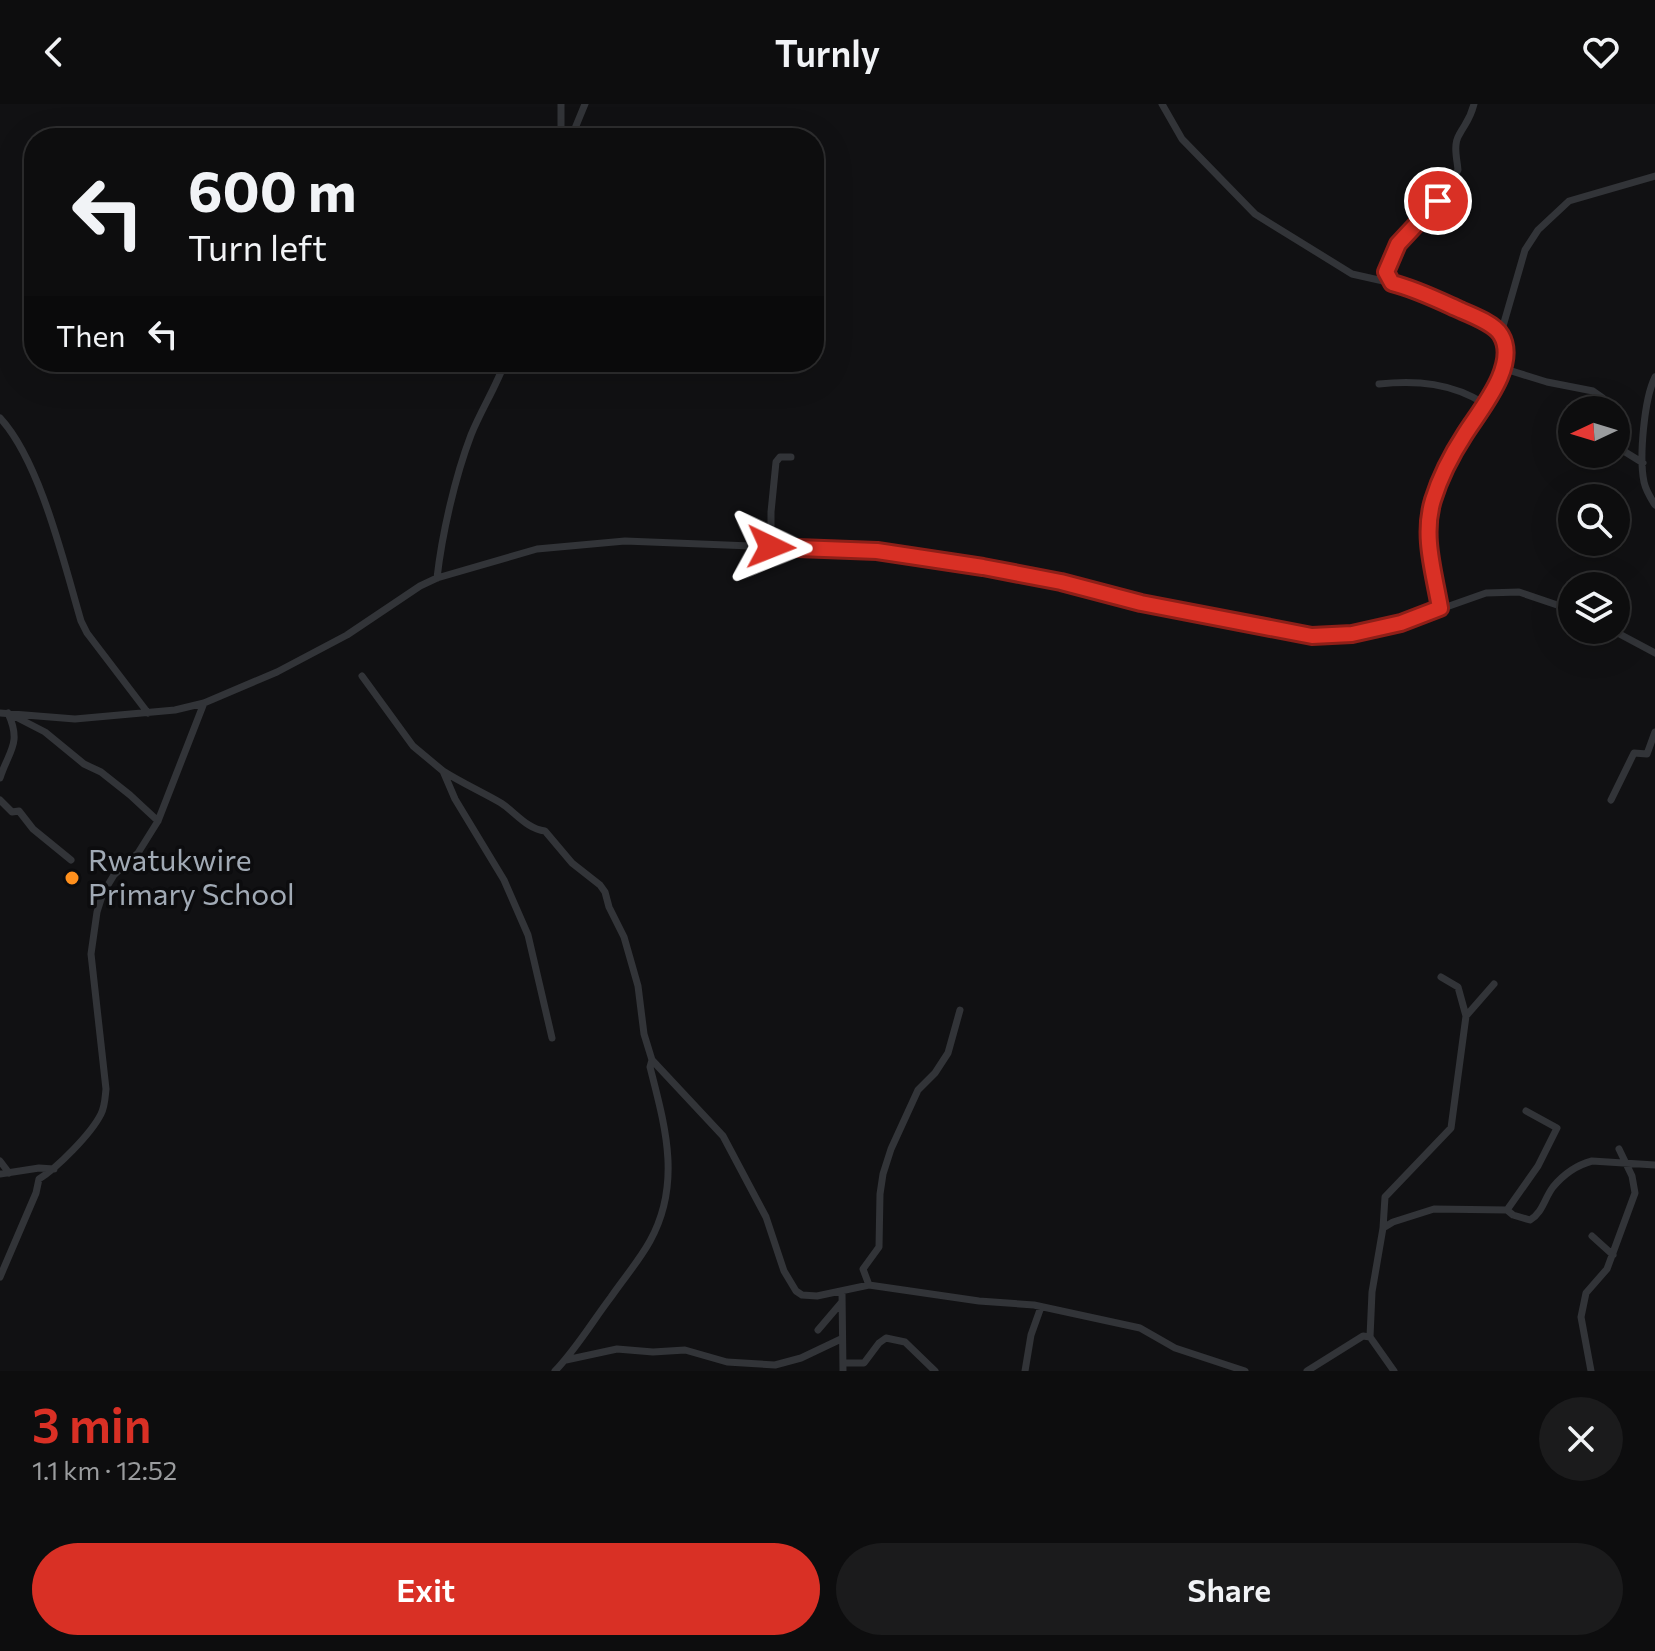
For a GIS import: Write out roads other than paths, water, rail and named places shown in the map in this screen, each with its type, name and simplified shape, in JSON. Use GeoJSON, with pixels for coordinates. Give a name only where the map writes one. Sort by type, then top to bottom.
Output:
{"type":"FeatureCollection","features":[{"type":"Feature","properties":{"kind":"street"},"geometry":{"type":"LineString","coordinates":[[561,104],[561,128]]}},
{"type":"Feature","properties":{"kind":"street"},"geometry":{"type":"LineString","coordinates":[[575,128],[585,104]]}},
{"type":"Feature","properties":{"kind":"street"},"geometry":{"type":"LineString","coordinates":[[1162,104],[1182,139],[1255,214],[1352,274],[1410,287],[1473,316],[1501,333]]}},
{"type":"Feature","properties":{"kind":"street"},"geometry":{"type":"LineString","coordinates":[[1392,283],[1386,269],[1398,244],[1426,217],[1458,170],[1458,136],[1470,122],[1474,104]]}},
{"type":"Feature","properties":{"kind":"street"},"geometry":{"type":"LineString","coordinates":[[1440,608],[1428,539],[1433,500],[1450,460],[1495,387],[1502,368],[1506,347],[1501,333],[1525,250],[1552,215],[1569,201],[1655,176]]}},
{"type":"Feature","properties":{"kind":"street"},"geometry":{"type":"LineString","coordinates":[[1502,368],[1547,382],[1593,391],[1600,396]]}},
{"type":"Feature","properties":{"kind":"street"},"geometry":{"type":"LineString","coordinates":[[437,578],[441,542],[470,437],[500,372]]}},
{"type":"Feature","properties":{"kind":"street"},"geometry":{"type":"LineString","coordinates":[[1655,377],[1647,397],[1643,463],[1644,485],[1655,505]]}},
{"type":"Feature","properties":{"kind":"street"},"geometry":{"type":"LineString","coordinates":[[1379,384],[1431,384],[1472,396],[1485,404]]}},
{"type":"Feature","properties":{"kind":"street"},"geometry":{"type":"LineString","coordinates":[[0,418],[10,429],[38,483],[87,633],[148,713]]}},
{"type":"Feature","properties":{"kind":"street"},"geometry":{"type":"LineString","coordinates":[[1630,455],[1643,463]]}},
{"type":"Feature","properties":{"kind":"street"},"geometry":{"type":"LineString","coordinates":[[771,547],[776,462],[780,457],[791,457]]}},
{"type":"Feature","properties":{"kind":"street"},"geometry":{"type":"LineString","coordinates":[[4,713],[75,719],[175,710],[204,703],[277,672],[347,635],[437,578],[537,549],[625,541],[877,551],[1061,582],[1141,603],[1312,636],[1352,634],[1401,623],[1486,593],[1507,591],[1530,594],[1558,605]]}},
{"type":"Feature","properties":{"kind":"street"},"geometry":{"type":"LineString","coordinates":[[1630,640],[1655,653]]}},
{"type":"Feature","properties":{"kind":"street"},"geometry":{"type":"LineString","coordinates":[[362,676],[413,746],[465,786],[501,803],[536,830],[545,831],[572,863],[600,885],[624,937],[638,986],[644,1034],[652,1060],[723,1136],[766,1217],[784,1271],[796,1291],[810,1297],[869,1285],[1041,1307],[1140,1328],[1175,1348],[1245,1371]]}},
{"type":"Feature","properties":{"kind":"street"},"geometry":{"type":"LineString","coordinates":[[0,1277],[39,1179],[57,1169],[94,1125],[104,1104],[106,1089],[91,954],[97,912],[103,893],[114,875],[138,853],[158,821],[204,703]]}},
{"type":"Feature","properties":{"kind":"street"},"geometry":{"type":"LineString","coordinates":[[4,713],[45,732],[84,764],[101,772],[158,821]]}},
{"type":"Feature","properties":{"kind":"street"},"geometry":{"type":"LineString","coordinates":[[0,778],[15,740],[15,729],[4,713]]}},
{"type":"Feature","properties":{"kind":"street"},"geometry":{"type":"LineString","coordinates":[[1611,800],[1634,753],[1647,754],[1655,732]]}},
{"type":"Feature","properties":{"kind":"street"},"geometry":{"type":"LineString","coordinates":[[443,771],[455,799],[504,880],[528,935],[552,1038]]}},
{"type":"Feature","properties":{"kind":"street"},"geometry":{"type":"LineString","coordinates":[[0,800],[12,812],[19,811],[33,829],[71,860]]}},
{"type":"Feature","properties":{"kind":"street"},"geometry":{"type":"LineString","coordinates":[[1394,1371],[1370,1337],[1372,1292],[1385,1197],[1451,1128],[1455,1118],[1458,1060],[1466,1016],[1458,987],[1441,977]]}},
{"type":"Feature","properties":{"kind":"street"},"geometry":{"type":"LineString","coordinates":[[1466,1016],[1494,984]]}},
{"type":"Feature","properties":{"kind":"street"},"geometry":{"type":"LineString","coordinates":[[869,1285],[863,1269],[879,1247],[879,1207],[887,1161],[918,1090],[935,1073],[948,1053],[960,1010]]}},
{"type":"Feature","properties":{"kind":"street"},"geometry":{"type":"LineString","coordinates":[[555,1371],[650,1241],[665,1205],[667,1144],[662,1108],[650,1067],[652,1060]]}},
{"type":"Feature","properties":{"kind":"street"},"geometry":{"type":"LineString","coordinates":[[1507,1210],[1538,1166],[1557,1128],[1526,1111]]}},
{"type":"Feature","properties":{"kind":"street"},"geometry":{"type":"LineString","coordinates":[[1591,1371],[1581,1317],[1586,1293],[1607,1269],[1635,1193],[1627,1163],[1619,1149]]}},
{"type":"Feature","properties":{"kind":"street"},"geometry":{"type":"LineString","coordinates":[[0,1161],[9,1173]]}},
{"type":"Feature","properties":{"kind":"street"},"geometry":{"type":"LineString","coordinates":[[1383,1228],[1434,1209],[1507,1210],[1530,1220],[1540,1215],[1553,1187],[1572,1170],[1592,1161],[1655,1165]]}},
{"type":"Feature","properties":{"kind":"street"},"geometry":{"type":"LineString","coordinates":[[0,1174],[39,1168],[57,1169]]}},
{"type":"Feature","properties":{"kind":"street"},"geometry":{"type":"LineString","coordinates":[[1592,1236],[1613,1255]]}},
{"type":"Feature","properties":{"kind":"street"},"geometry":{"type":"LineString","coordinates":[[842,1292],[843,1367],[864,1363],[886,1338],[905,1342],[935,1371]]}},
{"type":"Feature","properties":{"kind":"street"},"geometry":{"type":"LineString","coordinates":[[818,1330],[841,1303]]}},
{"type":"Feature","properties":{"kind":"street"},"geometry":{"type":"LineString","coordinates":[[1025,1371],[1031,1335],[1041,1307]]}},
{"type":"Feature","properties":{"kind":"street"},"geometry":{"type":"LineString","coordinates":[[1307,1371],[1360,1337],[1370,1337]]}},
{"type":"Feature","properties":{"kind":"street"},"geometry":{"type":"LineString","coordinates":[[566,1360],[617,1349],[653,1352],[685,1350],[745,1365],[775,1365],[841,1339]]}},
{"type":"Feature","properties":{"kind":"street"},"geometry":{"type":"LineString","coordinates":[[791,1371],[793,1360]]}},
{"type":"Feature","properties":{"kind":"place","name":"Rwatukwire Primary School"},"geometry":{"type":"Point","coordinates":[72,878]}}]}
